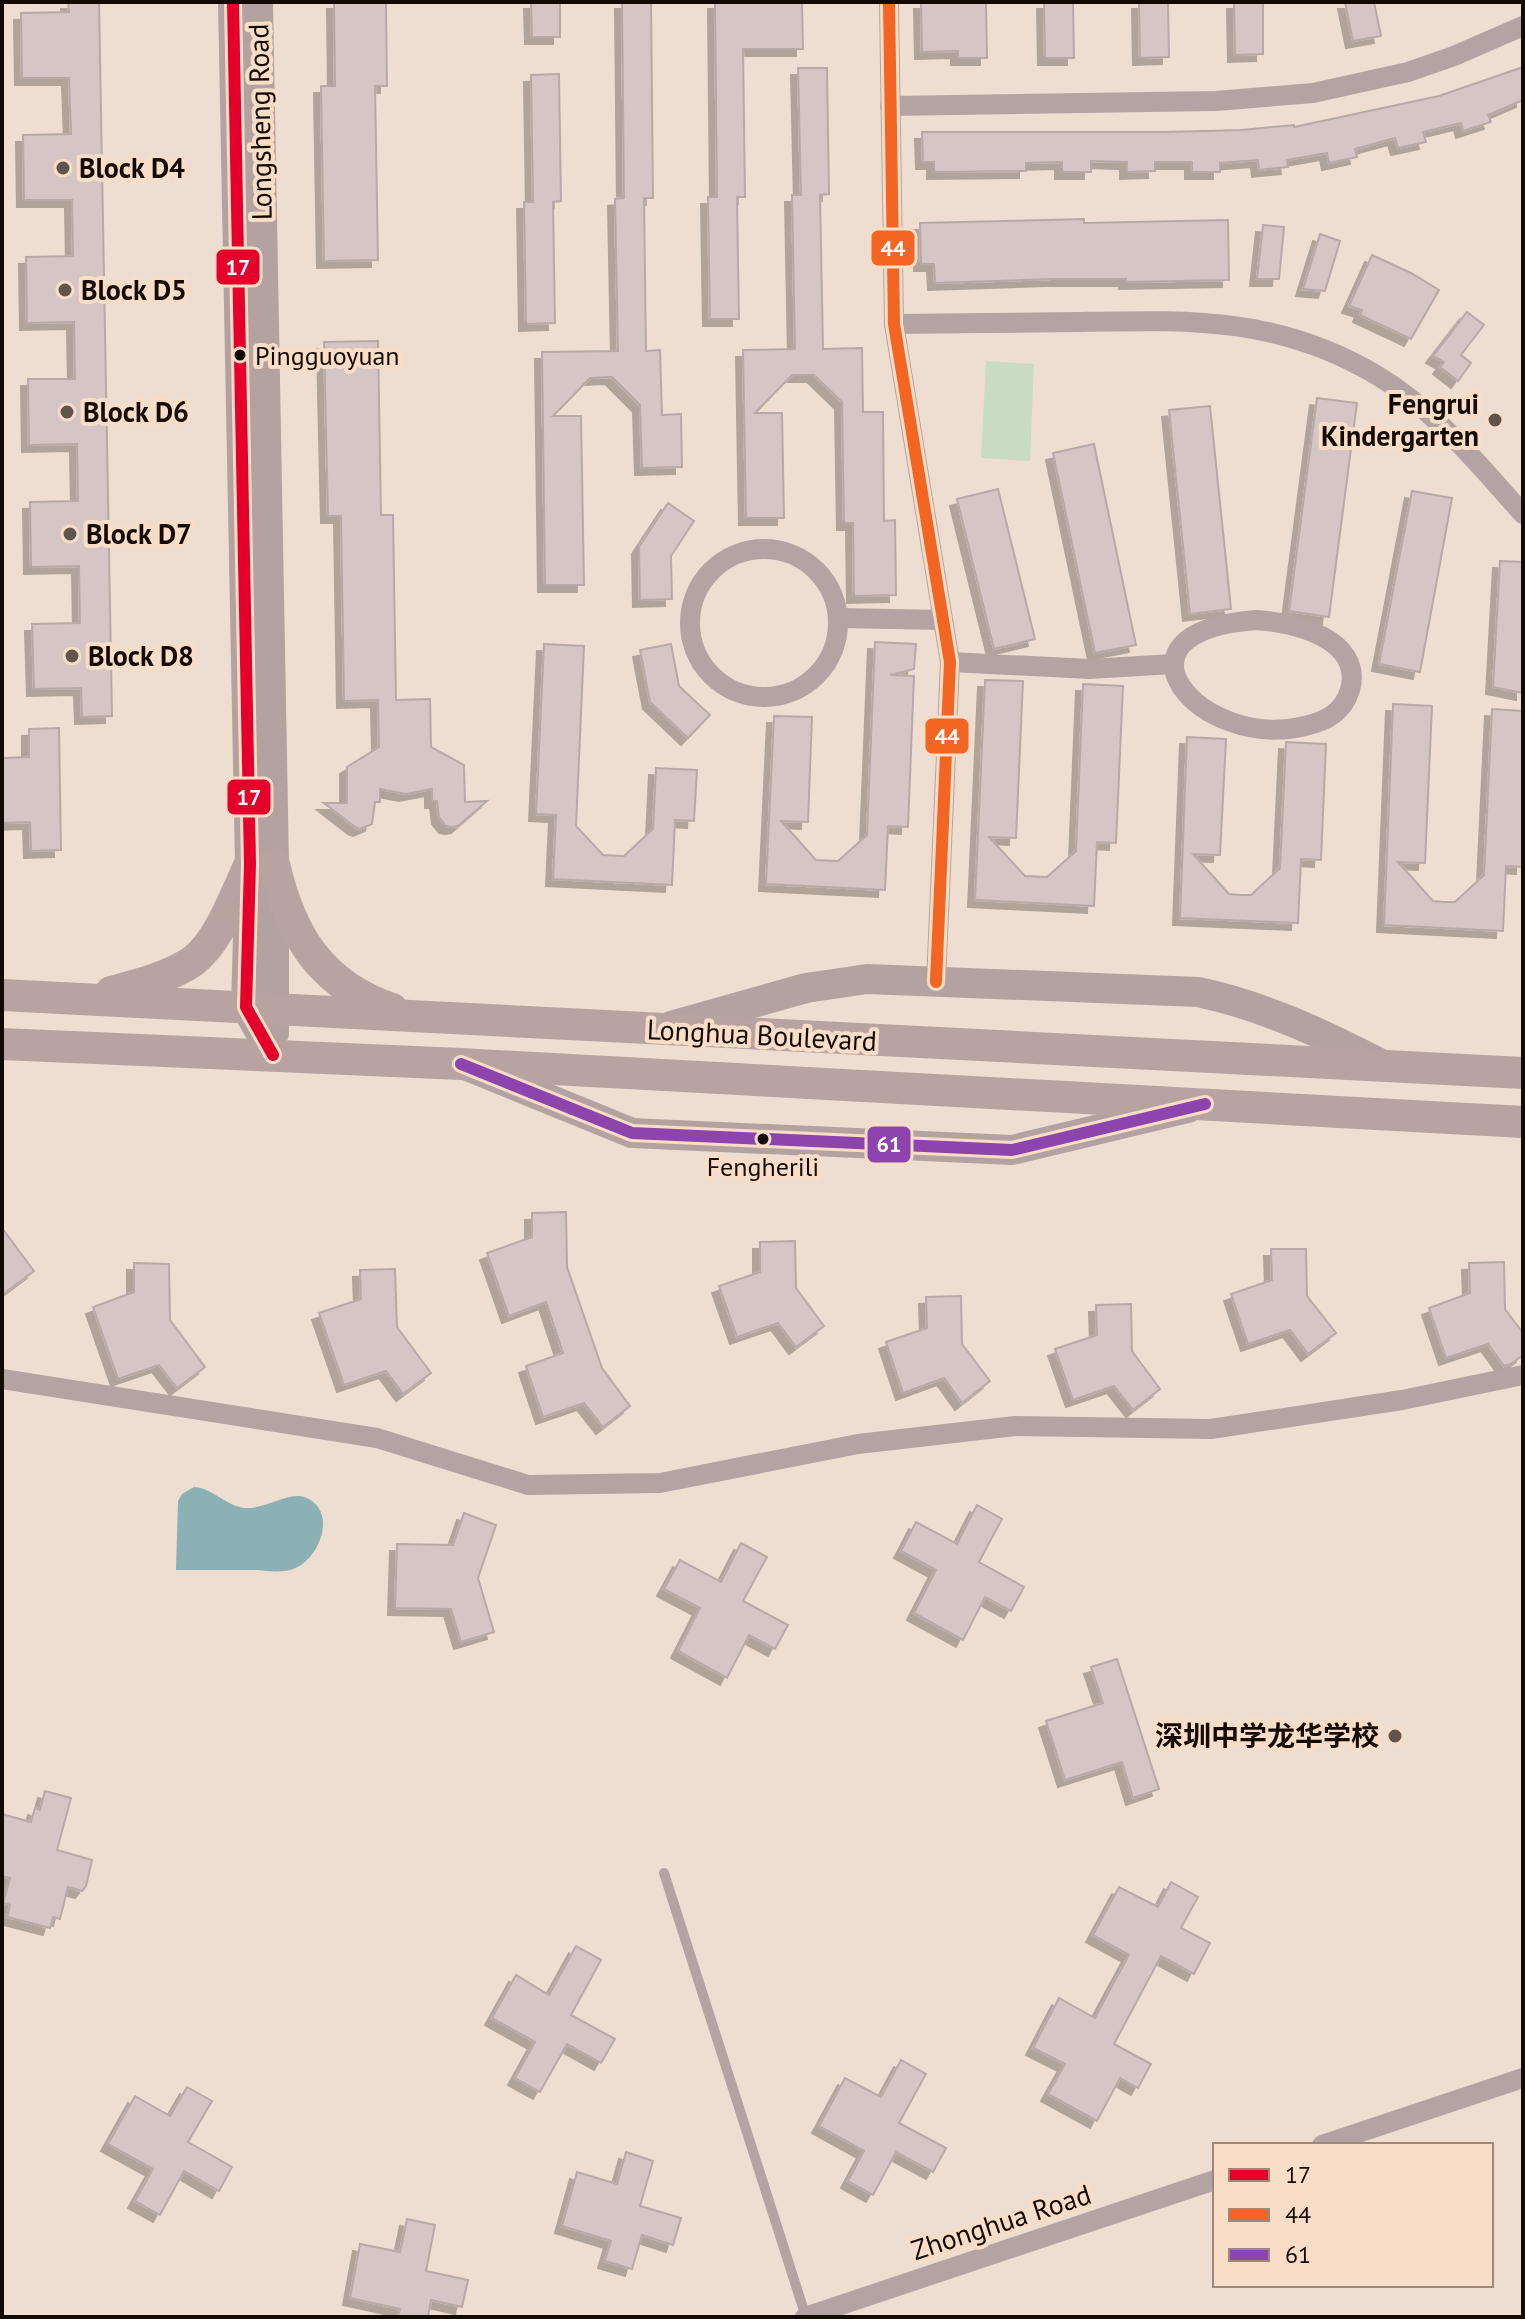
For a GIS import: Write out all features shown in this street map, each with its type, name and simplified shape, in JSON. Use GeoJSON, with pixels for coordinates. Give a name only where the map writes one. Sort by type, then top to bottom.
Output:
{"type":"FeatureCollection","features":[{"type":"Feature","properties":{"kind":"main road","name":"Longsheng Road"},"geometry":{"type":"LineString","coordinates":[[233,2],[262,864]]}},
{"type":"Feature","properties":{"kind":"main road","name":"Longsheng Road"},"geometry":{"type":"LineString","coordinates":[[258,2],[260,1008]]}},
{"type":"Feature","properties":{"kind":"main road"},"geometry":{"type":"LineString","coordinates":[[79,999],[141,984],[195,960],[262,864],[306,949],[346,987],[375,1003],[418,1018]]}},
{"type":"Feature","properties":{"kind":"main road"},"geometry":{"type":"LineString","coordinates":[[658,1030],[806,988],[867,979],[1198,992],[1251,1005],[1319,1032],[1387,1067]]}},
{"type":"Feature","properties":{"kind":"main road","name":"Longhua Boulevard"},"geometry":{"type":"LineString","coordinates":[[2,995],[1523,1073]]}},
{"type":"Feature","properties":{"kind":"main road"},"geometry":{"type":"LineString","coordinates":[[260,1008],[273,1055]]}},
{"type":"Feature","properties":{"kind":"main road","name":"Longhua Boulevard"},"geometry":{"type":"LineString","coordinates":[[2,1044],[461,1064],[1523,1122]]}},
{"type":"Feature","properties":{"kind":"main road"},"geometry":{"type":"LineString","coordinates":[[461,1064],[632,1133],[1012,1150],[1205,1104]]}},
{"type":"Feature","properties":{"kind":"street"},"geometry":{"type":"LineString","coordinates":[[889,2],[894,324],[950,662],[936,982]]}},
{"type":"Feature","properties":{"kind":"street"},"geometry":{"type":"LineString","coordinates":[[890,106],[1216,101],[1313,93],[1408,72],[1523,26]]}},
{"type":"Feature","properties":{"kind":"street"},"geometry":{"type":"LineString","coordinates":[[894,324],[1189,320],[1233,324],[1287,336],[1348,360],[1405,395],[1455,438],[1523,514]]}},
{"type":"Feature","properties":{"kind":"street"},"geometry":{"type":"LineString","coordinates":[[759,547],[788,551],[814,566],[832,590],[839,618],[835,647],[821,673],[797,691],[769,698],[740,694],[715,679],[697,656],[689,627],[693,598],[708,573],[731,555],[759,547]]}},
{"type":"Feature","properties":{"kind":"street"},"geometry":{"type":"LineString","coordinates":[[839,618],[943,620]]}},
{"type":"Feature","properties":{"kind":"street"},"geometry":{"type":"LineString","coordinates":[[1238,621],[1275,621],[1311,630],[1341,650],[1350,666],[1351,684],[1346,701],[1334,715],[1300,727],[1263,729],[1227,720],[1194,701],[1174,677],[1173,664],[1177,651],[1186,641],[1202,632],[1238,621]]}},
{"type":"Feature","properties":{"kind":"street"},"geometry":{"type":"LineString","coordinates":[[950,662],[1089,669],[1173,664]]}},
{"type":"Feature","properties":{"kind":"street"},"geometry":{"type":"LineString","coordinates":[[2,1379],[377,1438],[528,1485],[660,1483],[858,1444],[1015,1426],[1211,1429],[1402,1400],[1523,1375]]}},
{"type":"Feature","properties":{"kind":"street"},"geometry":{"type":"LineString","coordinates":[[1328,2143],[1523,2078]]}},
{"type":"Feature","properties":{"kind":"street","name":"Zhonghua Road"},"geometry":{"type":"LineString","coordinates":[[805,2317],[1213,2181]]}},
{"type":"Feature","properties":{"kind":"lane"},"geometry":{"type":"LineString","coordinates":[[664,1873],[805,2317]]}},
{"type":"Feature","properties":{"kind":"green space"},"geometry":{"type":"Polygon","coordinates":[[[986,361],[1034,364],[1030,461],[981,458],[986,361]]]}},
{"type":"Feature","properties":{"kind":"water"},"geometry":{"type":"Polygon","coordinates":[[[194,1487],[244,1508],[290,1497],[304,1497],[315,1503],[321,1512],[322,1534],[318,1545],[303,1564],[285,1571],[176,1570],[178,1501],[182,1494],[194,1487]]]}},
{"type":"Feature","properties":{"kind":"building"},"geometry":{"type":"Polygon","coordinates":[[[68,2],[99,2],[112,716],[82,717],[81,688],[34,689],[32,624],[80,623],[79,566],[31,567],[30,502],[78,501],[77,444],[29,445],[28,379],[75,379],[74,322],[27,323],[26,257],[73,256],[72,200],[24,200],[23,135],[71,134],[69,78],[22,78],[21,13],[69,12],[68,2]]]}},
{"type":"Feature","properties":{"kind":"building"},"geometry":{"type":"Polygon","coordinates":[[[334,2],[386,2],[387,86],[375,86],[378,260],[324,261],[321,86],[335,86],[334,2]]]}},
{"type":"Feature","properties":{"kind":"building"},"geometry":{"type":"Polygon","coordinates":[[[531,2],[560,2],[560,37],[532,37],[531,2]]]}},
{"type":"Feature","properties":{"kind":"building"},"geometry":{"type":"Polygon","coordinates":[[[622,2],[651,2],[653,198],[644,198],[646,351],[660,350],[662,415],[681,414],[682,467],[642,468],[640,405],[612,377],[590,378],[553,416],[581,416],[584,585],[545,585],[542,352],[618,351],[615,199],[624,198],[622,2]]]}},
{"type":"Feature","properties":{"kind":"building"},"geometry":{"type":"Polygon","coordinates":[[[715,2],[802,2],[803,49],[743,49],[745,197],[737,197],[739,319],[710,319],[708,197],[717,197],[715,2]]]}},
{"type":"Feature","properties":{"kind":"building"},"geometry":{"type":"Polygon","coordinates":[[[921,2],[986,2],[987,58],[958,58],[958,51],[922,52],[921,2]]]}},
{"type":"Feature","properties":{"kind":"building"},"geometry":{"type":"Polygon","coordinates":[[[1044,2],[1073,2],[1074,58],[1045,58],[1044,2]]]}},
{"type":"Feature","properties":{"kind":"building"},"geometry":{"type":"Polygon","coordinates":[[[1139,2],[1168,2],[1169,57],[1140,58],[1139,2]]]}},
{"type":"Feature","properties":{"kind":"building"},"geometry":{"type":"Polygon","coordinates":[[[1234,2],[1263,2],[1263,54],[1235,55],[1234,2]]]}},
{"type":"Feature","properties":{"kind":"building"},"geometry":{"type":"Polygon","coordinates":[[[1345,2],[1374,2],[1381,36],[1353,41],[1345,2]]]}},
{"type":"Feature","properties":{"kind":"building"},"geometry":{"type":"Polygon","coordinates":[[[1523,67],[1523,100],[1488,115],[1491,122],[1463,131],[1461,123],[1423,132],[1426,142],[1398,148],[1395,138],[1355,149],[1357,157],[1329,163],[1327,153],[1287,160],[1288,167],[1259,170],[1258,160],[1220,163],[1220,172],[1192,172],[1192,162],[1155,162],[1155,171],[1127,172],[1127,162],[1091,161],[1091,172],[1062,172],[1062,162],[1026,163],[1026,171],[934,172],[934,162],[923,162],[922,132],[1165,132],[1294,127],[1439,96],[1523,67]]]}},
{"type":"Feature","properties":{"kind":"building"},"geometry":{"type":"Polygon","coordinates":[[[798,68],[827,68],[829,194],[820,195],[823,349],[862,348],[863,412],[883,412],[884,521],[895,520],[896,595],[854,596],[853,523],[844,523],[842,402],[814,375],[792,375],[755,413],[782,413],[784,518],[746,518],[743,350],[795,349],[792,195],[801,195],[798,68]]]}},
{"type":"Feature","properties":{"kind":"building"},"geometry":{"type":"Polygon","coordinates":[[[559,74],[561,201],[553,202],[555,323],[526,324],[524,202],[533,202],[531,75],[559,74]]]}},
{"type":"Feature","properties":{"kind":"building"},"geometry":{"type":"Polygon","coordinates":[[[1084,219],[1084,223],[1228,220],[1229,280],[1126,282],[1126,279],[1052,279],[935,283],[934,264],[921,264],[920,223],[1084,219]]]}},
{"type":"Feature","properties":{"kind":"building"},"geometry":{"type":"Polygon","coordinates":[[[1263,225],[1284,227],[1279,279],[1257,279],[1263,225]]]}},
{"type":"Feature","properties":{"kind":"building"},"geometry":{"type":"Polygon","coordinates":[[[1320,234],[1340,241],[1325,291],[1303,289],[1320,234]]]}},
{"type":"Feature","properties":{"kind":"building"},"geometry":{"type":"Polygon","coordinates":[[[1372,255],[1439,290],[1411,339],[1360,315],[1362,310],[1349,306],[1372,255]]]}},
{"type":"Feature","properties":{"kind":"building"},"geometry":{"type":"Polygon","coordinates":[[[1467,312],[1484,325],[1461,355],[1471,363],[1458,381],[1440,367],[1444,362],[1433,356],[1467,312]]]}},
{"type":"Feature","properties":{"kind":"building"},"geometry":{"type":"Polygon","coordinates":[[[378,341],[381,515],[393,515],[396,700],[430,699],[431,747],[464,765],[465,802],[487,801],[458,826],[452,827],[446,826],[439,817],[437,801],[432,801],[432,789],[406,794],[380,789],[380,802],[375,802],[372,824],[360,829],[324,803],[347,803],[347,767],[379,747],[378,700],[344,701],[341,516],[328,516],[324,342],[378,341]]]}},
{"type":"Feature","properties":{"kind":"building"},"geometry":{"type":"Polygon","coordinates":[[[1317,398],[1357,403],[1329,617],[1289,611],[1317,398]]]}},
{"type":"Feature","properties":{"kind":"building"},"geometry":{"type":"Polygon","coordinates":[[[1210,406],[1231,609],[1190,614],[1169,410],[1210,406]]]}},
{"type":"Feature","properties":{"kind":"building"},"geometry":{"type":"Polygon","coordinates":[[[1094,444],[1136,645],[1095,653],[1053,453],[1094,444]]]}},
{"type":"Feature","properties":{"kind":"building"},"geometry":{"type":"Polygon","coordinates":[[[998,489],[1035,639],[994,649],[957,499],[998,489]]]}},
{"type":"Feature","properties":{"kind":"building"},"geometry":{"type":"Polygon","coordinates":[[[1412,491],[1452,498],[1420,672],[1379,664],[1412,491]]]}},
{"type":"Feature","properties":{"kind":"building"},"geometry":{"type":"Polygon","coordinates":[[[668,503],[694,521],[671,556],[672,599],[640,600],[639,547],[668,503]]]}},
{"type":"Feature","properties":{"kind":"building"},"geometry":{"type":"Polygon","coordinates":[[[1500,561],[1523,562],[1523,693],[1493,687],[1500,561]]]}},
{"type":"Feature","properties":{"kind":"building"},"geometry":{"type":"Polygon","coordinates":[[[875,642],[916,644],[914,669],[890,675],[914,676],[908,827],[888,826],[885,890],[766,884],[774,716],[812,717],[808,822],[781,821],[816,860],[838,861],[867,835],[875,642]]]}},
{"type":"Feature","properties":{"kind":"building"},"geometry":{"type":"Polygon","coordinates":[[[544,644],[584,646],[576,826],[603,855],[624,856],[653,829],[656,768],[697,770],[694,821],[675,820],[672,885],[553,879],[556,815],[536,814],[544,644]]]}},
{"type":"Feature","properties":{"kind":"building"},"geometry":{"type":"Polygon","coordinates":[[[671,644],[679,686],[710,715],[688,738],[650,702],[640,650],[671,644]]]}},
{"type":"Feature","properties":{"kind":"building"},"geometry":{"type":"Polygon","coordinates":[[[985,680],[1023,681],[1016,838],[989,837],[1025,876],[1047,877],[1076,851],[1083,684],[1123,686],[1116,843],[1097,842],[1094,906],[975,900],[985,680]]]}},
{"type":"Feature","properties":{"kind":"building"},"geometry":{"type":"Polygon","coordinates":[[[1393,704],[1432,706],[1425,863],[1398,862],[1433,901],[1444,902],[1455,902],[1484,875],[1492,709],[1523,711],[1523,867],[1506,866],[1503,931],[1384,925],[1393,704]]]}},
{"type":"Feature","properties":{"kind":"building"},"geometry":{"type":"Polygon","coordinates":[[[59,728],[61,850],[31,851],[30,822],[2,823],[2,758],[29,757],[29,729],[59,728]]]}},
{"type":"Feature","properties":{"kind":"building"},"geometry":{"type":"Polygon","coordinates":[[[1187,737],[1226,739],[1220,855],[1193,854],[1229,894],[1240,895],[1251,895],[1280,868],[1286,742],[1326,744],[1321,860],[1301,859],[1298,923],[1180,918],[1187,737]]]}},
{"type":"Feature","properties":{"kind":"building"},"geometry":{"type":"Polygon","coordinates":[[[566,1212],[567,1267],[602,1368],[630,1406],[603,1427],[584,1403],[543,1417],[526,1366],[563,1353],[546,1302],[509,1316],[487,1253],[532,1237],[532,1213],[566,1212]]]}},
{"type":"Feature","properties":{"kind":"building"},"geometry":{"type":"Polygon","coordinates":[[[2,1228],[34,1271],[2,1295],[2,1228]]]}},
{"type":"Feature","properties":{"kind":"building"},"geometry":{"type":"Polygon","coordinates":[[[795,1241],[796,1288],[824,1326],[796,1347],[778,1323],[737,1337],[719,1286],[760,1272],[760,1242],[795,1241]]]}},
{"type":"Feature","properties":{"kind":"building"},"geometry":{"type":"Polygon","coordinates":[[[1271,1249],[1306,1249],[1307,1296],[1336,1333],[1308,1354],[1290,1330],[1248,1344],[1231,1294],[1272,1280],[1271,1249]]]}},
{"type":"Feature","properties":{"kind":"building"},"geometry":{"type":"Polygon","coordinates":[[[1504,1262],[1505,1309],[1523,1333],[1523,1355],[1504,1366],[1488,1344],[1446,1358],[1429,1308],[1470,1293],[1469,1263],[1504,1262]]]}},
{"type":"Feature","properties":{"kind":"building"},"geometry":{"type":"Polygon","coordinates":[[[134,1263],[169,1264],[170,1320],[205,1367],[177,1388],[159,1365],[118,1379],[93,1307],[134,1292],[134,1263]]]}},
{"type":"Feature","properties":{"kind":"building"},"geometry":{"type":"Polygon","coordinates":[[[395,1269],[397,1327],[431,1373],[403,1394],[386,1371],[344,1385],[319,1313],[361,1299],[360,1270],[395,1269]]]}},
{"type":"Feature","properties":{"kind":"building"},"geometry":{"type":"Polygon","coordinates":[[[961,1296],[962,1344],[990,1381],[962,1403],[944,1378],[903,1393],[886,1342],[927,1328],[926,1297],[961,1296]]]}},
{"type":"Feature","properties":{"kind":"building"},"geometry":{"type":"Polygon","coordinates":[[[1131,1304],[1132,1351],[1160,1389],[1133,1410],[1114,1386],[1073,1400],[1055,1349],[1097,1335],[1096,1305],[1131,1304]]]}},
{"type":"Feature","properties":{"kind":"building"},"geometry":{"type":"Polygon","coordinates":[[[977,1505],[1002,1519],[979,1562],[1024,1587],[1011,1611],[985,1597],[963,1640],[914,1613],[936,1570],[901,1551],[916,1522],[957,1544],[977,1505]]]}},
{"type":"Feature","properties":{"kind":"building"},"geometry":{"type":"Polygon","coordinates":[[[464,1513],[496,1525],[478,1578],[494,1632],[461,1642],[451,1609],[395,1608],[397,1544],[453,1545],[464,1513]]]}},
{"type":"Feature","properties":{"kind":"building"},"geometry":{"type":"Polygon","coordinates":[[[741,1543],[767,1557],[743,1601],[788,1625],[775,1649],[749,1635],[727,1678],[678,1651],[700,1608],[664,1589],[680,1560],[721,1582],[741,1543]]]}},
{"type":"Feature","properties":{"kind":"building"},"geometry":{"type":"Polygon","coordinates":[[[1117,1659],[1159,1789],[1133,1798],[1122,1762],[1065,1780],[1046,1721],[1103,1703],[1091,1667],[1117,1659]]]}},
{"type":"Feature","properties":{"kind":"building"},"geometry":{"type":"Polygon","coordinates":[[[45,1791],[71,1798],[57,1850],[92,1860],[86,1886],[82,1891],[68,1887],[60,1919],[53,1917],[50,1928],[7,1917],[10,1905],[3,1903],[10,1878],[2,1876],[2,1814],[31,1822],[35,1808],[40,1810],[45,1791]]]}},
{"type":"Feature","properties":{"kind":"building"},"geometry":{"type":"Polygon","coordinates":[[[1171,1882],[1198,1897],[1181,1928],[1210,1943],[1194,1974],[1161,1956],[1114,2044],[1151,2064],[1138,2088],[1120,2078],[1097,2121],[1048,2094],[1065,2064],[1033,2048],[1059,1998],[1095,2018],[1129,1955],[1093,1935],[1119,1887],[1158,1907],[1171,1882]]]}},
{"type":"Feature","properties":{"kind":"building"},"geometry":{"type":"Polygon","coordinates":[[[576,1946],[601,1960],[571,2015],[615,2039],[601,2063],[567,2044],[540,2092],[515,2078],[535,2042],[492,2018],[516,1975],[549,1995],[576,1946]]]}},
{"type":"Feature","properties":{"kind":"building"},"geometry":{"type":"Polygon","coordinates":[[[901,2060],[926,2074],[899,2123],[946,2148],[933,2172],[896,2152],[873,2195],[848,2181],[864,2151],[819,2126],[845,2078],[881,2097],[901,2060]]]}},
{"type":"Feature","properties":{"kind":"building"},"geometry":{"type":"Polygon","coordinates":[[[187,2087],[212,2101],[188,2142],[232,2167],[219,2191],[184,2171],[160,2215],[135,2201],[153,2169],[108,2144],[135,2096],[170,2116],[187,2087]]]}},
{"type":"Feature","properties":{"kind":"building"},"geometry":{"type":"Polygon","coordinates":[[[626,2152],[653,2161],[640,2206],[681,2218],[673,2245],[642,2235],[632,2269],[605,2261],[611,2241],[562,2226],[577,2172],[617,2184],[626,2152]]]}},
{"type":"Feature","properties":{"kind":"building"},"geometry":{"type":"Polygon","coordinates":[[[407,2219],[435,2225],[426,2271],[468,2280],[462,2307],[431,2300],[428,2317],[398,2317],[400,2309],[350,2298],[360,2244],[400,2252],[407,2219]]]}},
{"type":"Feature","properties":{"kind":"transit line","name":"17"},"geometry":{"type":"LineString","coordinates":[[233,2],[250,864],[246,1007],[273,1055]]}},
{"type":"Feature","properties":{"kind":"transit line","name":"44"},"geometry":{"type":"LineString","coordinates":[[889,2],[894,324],[950,662],[936,982]]}},
{"type":"Feature","properties":{"kind":"transit line","name":"61"},"geometry":{"type":"LineString","coordinates":[[461,1064],[632,1133],[1012,1150],[1205,1104]]}},
{"type":"Feature","properties":{"kind":"place","name":"Block D4"},"geometry":{"type":"Point","coordinates":[63,168]}},
{"type":"Feature","properties":{"kind":"place","name":"Block D5"},"geometry":{"type":"Point","coordinates":[65,290]}},
{"type":"Feature","properties":{"kind":"place","name":"Pingguoyuan"},"geometry":{"type":"Point","coordinates":[240,355]}},
{"type":"Feature","properties":{"kind":"place","name":"Block D6"},"geometry":{"type":"Point","coordinates":[67,412]}},
{"type":"Feature","properties":{"kind":"place","name":"Fengrui Kindergarten"},"geometry":{"type":"Point","coordinates":[1495,420]}},
{"type":"Feature","properties":{"kind":"place","name":"Block D7"},"geometry":{"type":"Point","coordinates":[70,534]}},
{"type":"Feature","properties":{"kind":"place","name":"Block D8"},"geometry":{"type":"Point","coordinates":[72,656]}},
{"type":"Feature","properties":{"kind":"place","name":"Fengherili"},"geometry":{"type":"Point","coordinates":[763,1139]}},
{"type":"Feature","properties":{"kind":"place","name":"深圳中学龙华学校"},"geometry":{"type":"Point","coordinates":[1395,1736]}}]}
